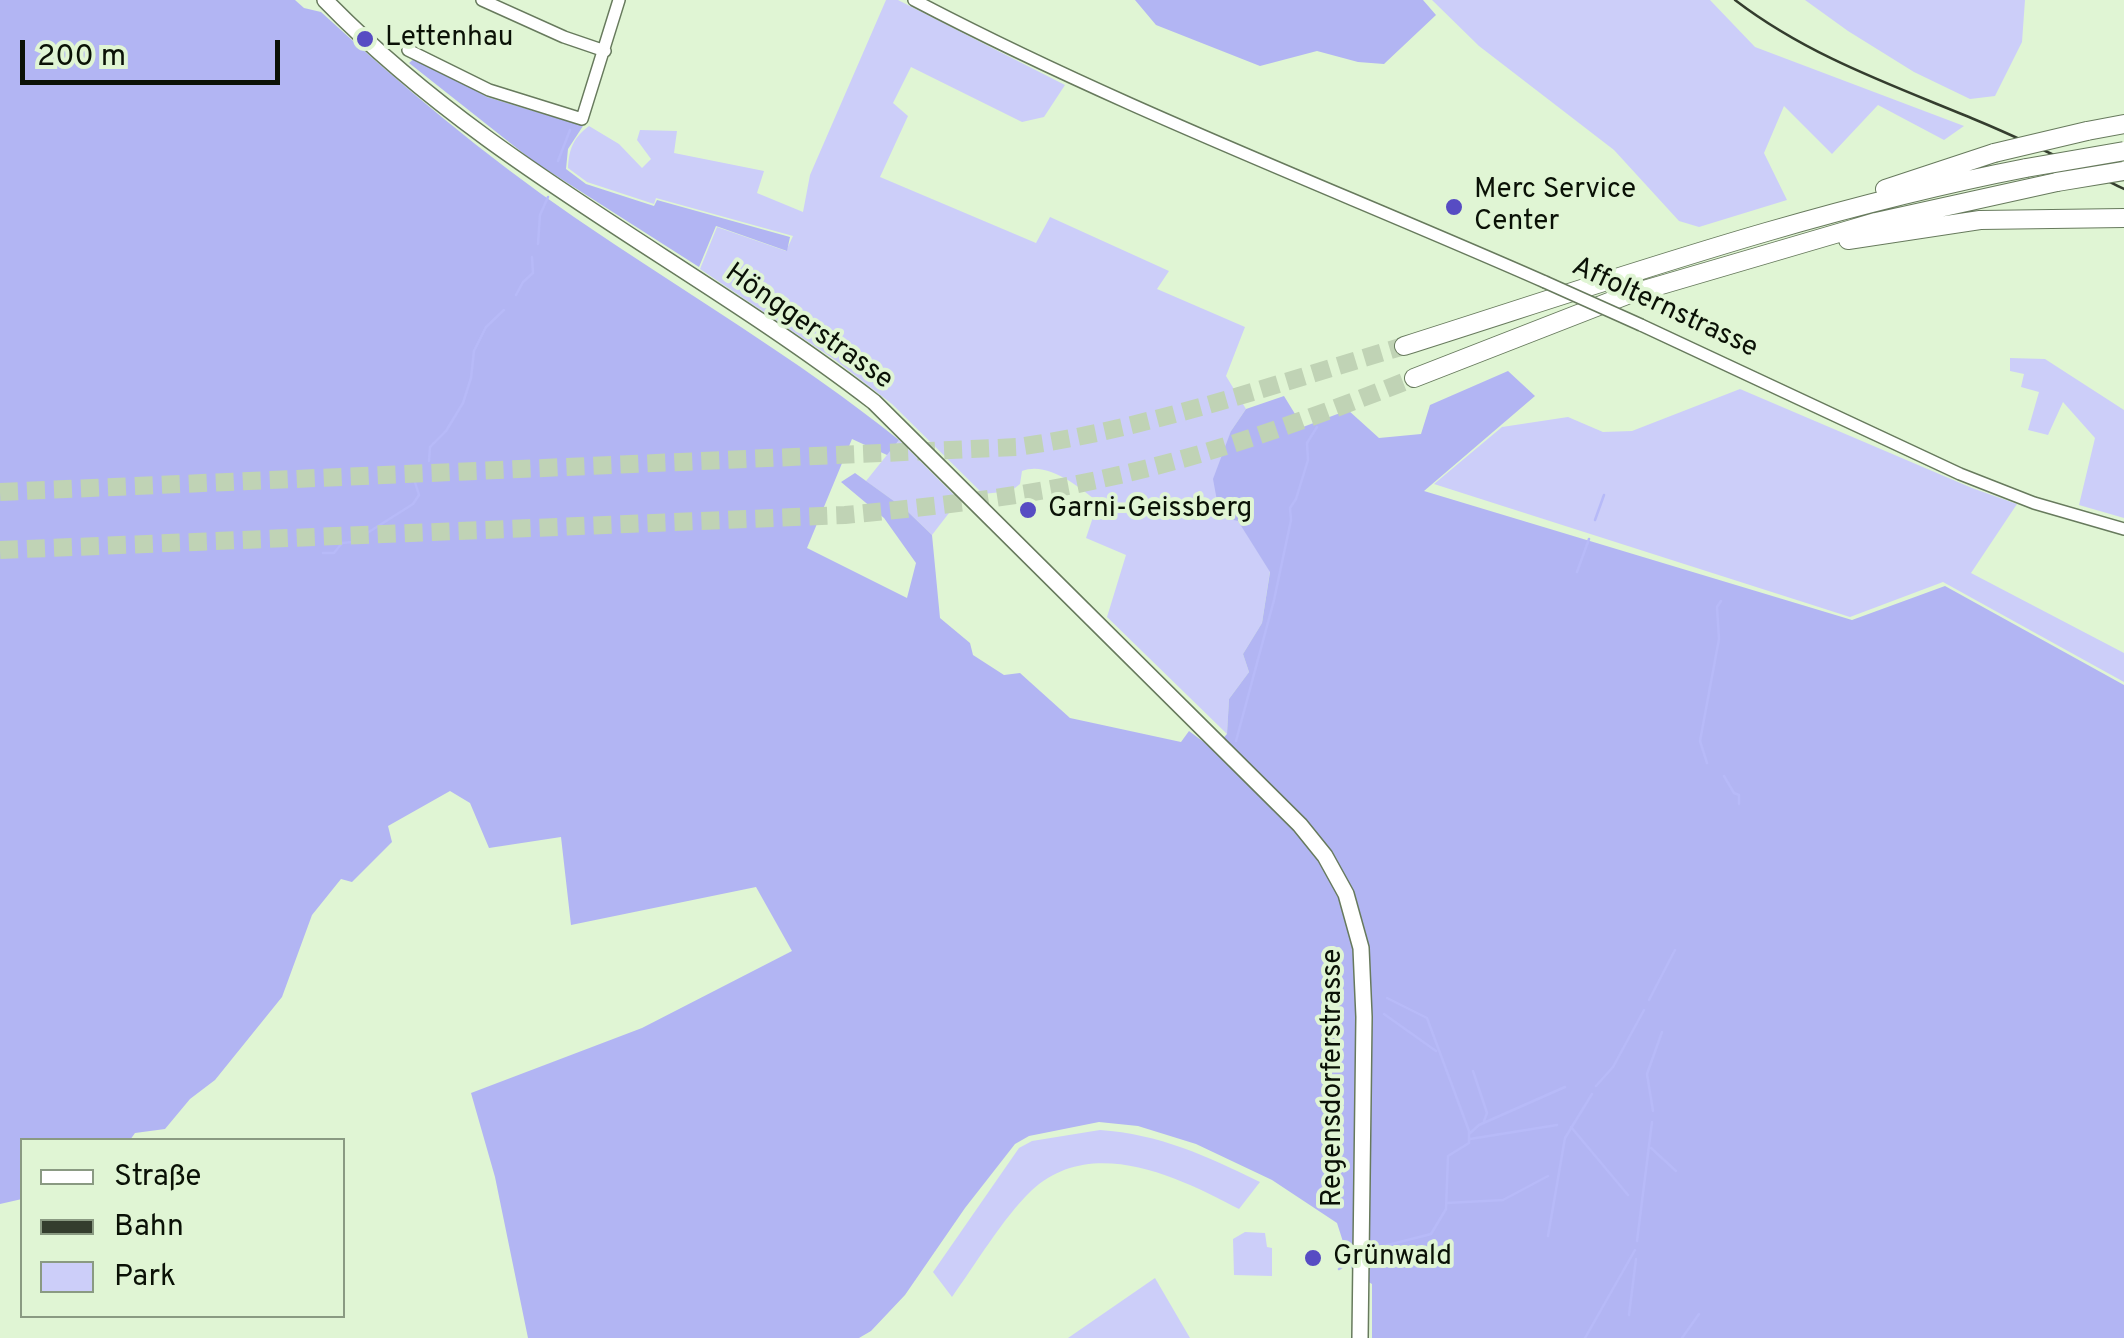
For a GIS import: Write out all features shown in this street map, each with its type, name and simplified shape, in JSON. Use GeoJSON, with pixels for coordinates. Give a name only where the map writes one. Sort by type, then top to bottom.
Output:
{"type":"FeatureCollection","features":[{"type":"Feature","properties":{"kind":"highway"},"geometry":{"type":"LineString","coordinates":[[1823,216],[1873,192],[1994,153],[2124,124]]}},
{"type":"Feature","properties":{"kind":"highway"},"geometry":{"type":"LineString","coordinates":[[1404,346],[1823,216],[2026,168],[2124,151]]}},
{"type":"Feature","properties":{"kind":"highway"},"geometry":{"type":"LineString","coordinates":[[1414,378],[1611,300],[1730,264],[1906,214],[2124,172]]}},
{"type":"Feature","properties":{"kind":"highway"},"geometry":{"type":"LineString","coordinates":[[1730,264],[1860,238],[1980,220],[2124,218]]}},
{"type":"Feature","properties":{"kind":"main road","name":"Hönggerstrasse"},"geometry":{"type":"LineString","coordinates":[[324,0],[455,117],[874,402],[1221,745]]}},
{"type":"Feature","properties":{"kind":"main road","name":"Regensdorferstrasse"},"geometry":{"type":"LineString","coordinates":[[1221,745],[1300,825],[1324,856],[1356,920],[1364,1017],[1360,1338]]}},
{"type":"Feature","properties":{"kind":"street"},"geometry":{"type":"LineString","coordinates":[[482,0],[605,51]]}},
{"type":"Feature","properties":{"kind":"street"},"geometry":{"type":"LineString","coordinates":[[408,50],[489,90],[582,119],[619,0]]}},
{"type":"Feature","properties":{"kind":"street","name":"Affolternstrasse"},"geometry":{"type":"LineString","coordinates":[[914,0],[1104,94],[1641,324],[1960,474],[2034,502],[2124,529]]}},
{"type":"Feature","properties":{"kind":"green space"},"geometry":{"type":"Polygon","coordinates":[[[886,0],[898,0],[1065,85],[1044,117],[1022,122],[911,67],[893,103],[908,116],[880,177],[1036,243],[1050,217],[1169,271],[1157,289],[1245,327],[1226,376],[1246,409],[1231,431],[1238,520],[1270,571],[1262,623],[1243,654],[1249,672],[1229,699],[1227,734],[1107,617],[1126,555],[1086,538],[1098,502],[1063,477],[1032,469],[1022,471],[1020,484],[1011,491],[983,494],[892,404],[835,360],[700,269],[717,227],[786,251],[793,236],[656,198],[654,204],[587,182],[568,168],[573,144],[589,126],[619,144],[642,168],[651,159],[637,140],[640,130],[677,131],[674,153],[764,171],[757,193],[803,212],[810,175],[886,0]]]}},
{"type":"Feature","properties":{"kind":"green space"},"geometry":{"type":"Polygon","coordinates":[[[1432,0],[1710,0],[1755,47],[1964,126],[1944,140],[1878,105],[1832,154],[1784,106],[1764,153],[1787,200],[1699,227],[1679,221],[1614,150],[1479,46],[1432,0]]]}},
{"type":"Feature","properties":{"kind":"green space"},"geometry":{"type":"Polygon","coordinates":[[[1805,0],[2025,0],[2022,42],[1995,96],[1970,99],[1914,72],[1805,0]]]}},
{"type":"Feature","properties":{"kind":"green space"},"geometry":{"type":"Polygon","coordinates":[[[2010,358],[2045,359],[2124,410],[2124,518],[2079,505],[2095,438],[2063,402],[2048,435],[2028,430],[2039,392],[2021,387],[2024,374],[2010,371],[2010,358]]]}},
{"type":"Feature","properties":{"kind":"green space"},"geometry":{"type":"Polygon","coordinates":[[[1740,389],[2017,504],[1971,573],[2124,653],[2124,682],[1943,582],[1850,617],[1434,484],[1502,427],[1568,417],[1603,432],[1632,431],[1740,389]]]}},
{"type":"Feature","properties":{"kind":"green space"},"geometry":{"type":"Polygon","coordinates":[[[899,440],[959,500],[932,535],[905,509],[866,481],[899,440]]]}},
{"type":"Feature","properties":{"kind":"green space"},"geometry":{"type":"Polygon","coordinates":[[[1100,1130],[1163,1141],[1260,1182],[1239,1209],[1163,1174],[1135,1167],[1080,1165],[1055,1174],[1031,1191],[1010,1214],[952,1297],[933,1272],[1019,1148],[1032,1141],[1100,1130]]]}},
{"type":"Feature","properties":{"kind":"green space"},"geometry":{"type":"Polygon","coordinates":[[[1245,1232],[1265,1233],[1267,1247],[1272,1248],[1272,1276],[1234,1275],[1233,1239],[1245,1232]]]}},
{"type":"Feature","properties":{"kind":"green space"},"geometry":{"type":"Polygon","coordinates":[[[1155,1278],[1190,1338],[1068,1338],[1155,1278]]]}},
{"type":"Feature","properties":{"kind":"shaded area"},"geometry":{"type":"Polygon","coordinates":[[[0,0],[295,0],[304,8],[321,12],[508,169],[820,381],[899,440],[887,455],[852,439],[807,548],[907,598],[916,563],[884,518],[841,482],[855,473],[905,509],[932,535],[940,618],[970,643],[973,655],[1004,675],[1020,673],[1070,718],[1181,742],[1189,731],[1213,749],[1227,734],[1229,699],[1249,672],[1243,654],[1262,623],[1270,572],[1238,521],[1220,517],[1213,479],[1231,431],[1246,409],[1284,396],[1303,427],[1348,410],[1379,438],[1421,434],[1430,405],[1508,371],[1535,396],[1424,491],[1852,620],[1945,586],[2124,685],[2124,1338],[1372,1338],[1372,1284],[1353,1273],[1337,1223],[1272,1180],[1196,1144],[1138,1126],[1099,1122],[1029,1136],[1015,1144],[905,1295],[871,1331],[859,1338],[528,1338],[495,1177],[471,1093],[642,1028],[792,951],[756,887],[571,925],[561,837],[489,848],[470,803],[450,791],[388,826],[392,842],[352,882],[341,879],[312,915],[282,997],[215,1080],[190,1099],[165,1129],[135,1133],[131,1138],[20,1138],[20,1199],[0,1204],[0,0]]]}},
{"type":"Feature","properties":{"kind":"shaded area"},"geometry":{"type":"Polygon","coordinates":[[[1135,0],[1423,0],[1436,15],[1384,64],[1317,51],[1260,66],[1156,25],[1135,0]]]}},
{"type":"Feature","properties":{"kind":"shaded area"},"geometry":{"type":"Polygon","coordinates":[[[416,57],[487,97],[583,126],[568,149],[566,169],[586,184],[654,206],[657,200],[790,237],[787,251],[716,226],[699,267],[533,161],[409,63],[416,57]]]}},
{"type":"Feature","properties":{"kind":"waterway"},"geometry":{"type":"LineString","coordinates":[[558,161],[570,130]]}},
{"type":"Feature","properties":{"kind":"waterway"},"geometry":{"type":"LineString","coordinates":[[538,244],[540,215],[548,197]]}},
{"type":"Feature","properties":{"kind":"waterway"},"geometry":{"type":"LineString","coordinates":[[516,295],[533,273],[532,257]]}},
{"type":"Feature","properties":{"kind":"waterway"},"geometry":{"type":"LineString","coordinates":[[429,461],[430,447],[446,431],[463,403],[474,351],[486,327],[504,310]]}},
{"type":"Feature","properties":{"kind":"waterway"},"geometry":{"type":"LineString","coordinates":[[1236,741],[1274,600],[1291,520],[1290,508],[1308,460],[1307,443],[1317,427]]}},
{"type":"Feature","properties":{"kind":"waterway"},"geometry":{"type":"LineString","coordinates":[[323,553],[334,553],[342,543],[353,542],[413,504],[419,495],[414,479],[417,472]]}},
{"type":"Feature","properties":{"kind":"waterway"},"geometry":{"type":"LineString","coordinates":[[1595,520],[1604,495]]}},
{"type":"Feature","properties":{"kind":"waterway"},"geometry":{"type":"LineString","coordinates":[[1577,572],[1589,539]]}},
{"type":"Feature","properties":{"kind":"waterway"},"geometry":{"type":"LineString","coordinates":[[1707,763],[1700,741],[1719,639],[1717,607],[1721,601]]}},
{"type":"Feature","properties":{"kind":"waterway"},"geometry":{"type":"LineString","coordinates":[[1724,776],[1739,795],[1739,804]]}},
{"type":"Feature","properties":{"kind":"waterway"},"geometry":{"type":"LineString","coordinates":[[1649,1000],[1675,950]]}},
{"type":"Feature","properties":{"kind":"waterway"},"geometry":{"type":"LineString","coordinates":[[1384,1246],[1431,1234],[1446,1209],[1448,1156],[1469,1143],[1469,1131],[1427,1018],[1387,998]]}},
{"type":"Feature","properties":{"kind":"waterway"},"geometry":{"type":"LineString","coordinates":[[1596,1086],[1613,1067],[1644,1010]]}},
{"type":"Feature","properties":{"kind":"waterway"},"geometry":{"type":"LineString","coordinates":[[1384,1014],[1436,1051]]}},
{"type":"Feature","properties":{"kind":"waterway"},"geometry":{"type":"LineString","coordinates":[[1653,1111],[1647,1074],[1662,1032]]}},
{"type":"Feature","properties":{"kind":"waterway"},"geometry":{"type":"LineString","coordinates":[[1473,1071],[1487,1113],[1484,1121]]}},
{"type":"Feature","properties":{"kind":"waterway"},"geometry":{"type":"LineString","coordinates":[[1469,1134],[1479,1125],[1565,1087]]}},
{"type":"Feature","properties":{"kind":"waterway"},"geometry":{"type":"LineString","coordinates":[[1548,1236],[1565,1138],[1592,1094]]}},
{"type":"Feature","properties":{"kind":"waterway"},"geometry":{"type":"LineString","coordinates":[[1637,1241],[1652,1122]]}},
{"type":"Feature","properties":{"kind":"waterway"},"geometry":{"type":"LineString","coordinates":[[1470,1139],[1557,1125]]}},
{"type":"Feature","properties":{"kind":"waterway"},"geometry":{"type":"LineString","coordinates":[[1571,1127],[1628,1195]]}},
{"type":"Feature","properties":{"kind":"waterway"},"geometry":{"type":"LineString","coordinates":[[1651,1148],[1676,1171]]}},
{"type":"Feature","properties":{"kind":"waterway"},"geometry":{"type":"LineString","coordinates":[[1447,1203],[1503,1200],[1548,1176]]}},
{"type":"Feature","properties":{"kind":"waterway"},"geometry":{"type":"LineString","coordinates":[[1368,1252],[1380,1248]]}},
{"type":"Feature","properties":{"kind":"waterway"},"geometry":{"type":"LineString","coordinates":[[1585,1338],[1635,1250]]}},
{"type":"Feature","properties":{"kind":"waterway"},"geometry":{"type":"LineString","coordinates":[[1629,1315],[1636,1259]]}},
{"type":"Feature","properties":{"kind":"waterway"},"geometry":{"type":"LineString","coordinates":[[1682,1338],[1699,1314]]}},
{"type":"Feature","properties":{"kind":"tunnel"},"geometry":{"type":"LineString","coordinates":[[0,492],[1018,447],[1165,417],[1404,346]]}},
{"type":"Feature","properties":{"kind":"tunnel"},"geometry":{"type":"LineString","coordinates":[[0,550],[845,515],[954,504],[1061,487],[1168,463],[1275,430],[1414,378]]}},
{"type":"Feature","properties":{"kind":"railway"},"geometry":{"type":"LineString","coordinates":[[1735,0],[1821,53],[2014,136],[2124,189]]}},
{"type":"Feature","properties":{"kind":"place","name":"Lettenhau"},"geometry":{"type":"Point","coordinates":[365,39]}},
{"type":"Feature","properties":{"kind":"place","name":"Merc Service Center"},"geometry":{"type":"Point","coordinates":[1454,207]}},
{"type":"Feature","properties":{"kind":"place","name":"Garni-Geissberg"},"geometry":{"type":"Point","coordinates":[1028,510]}},
{"type":"Feature","properties":{"kind":"place","name":"Grünwald"},"geometry":{"type":"Point","coordinates":[1313,1258]}}]}
